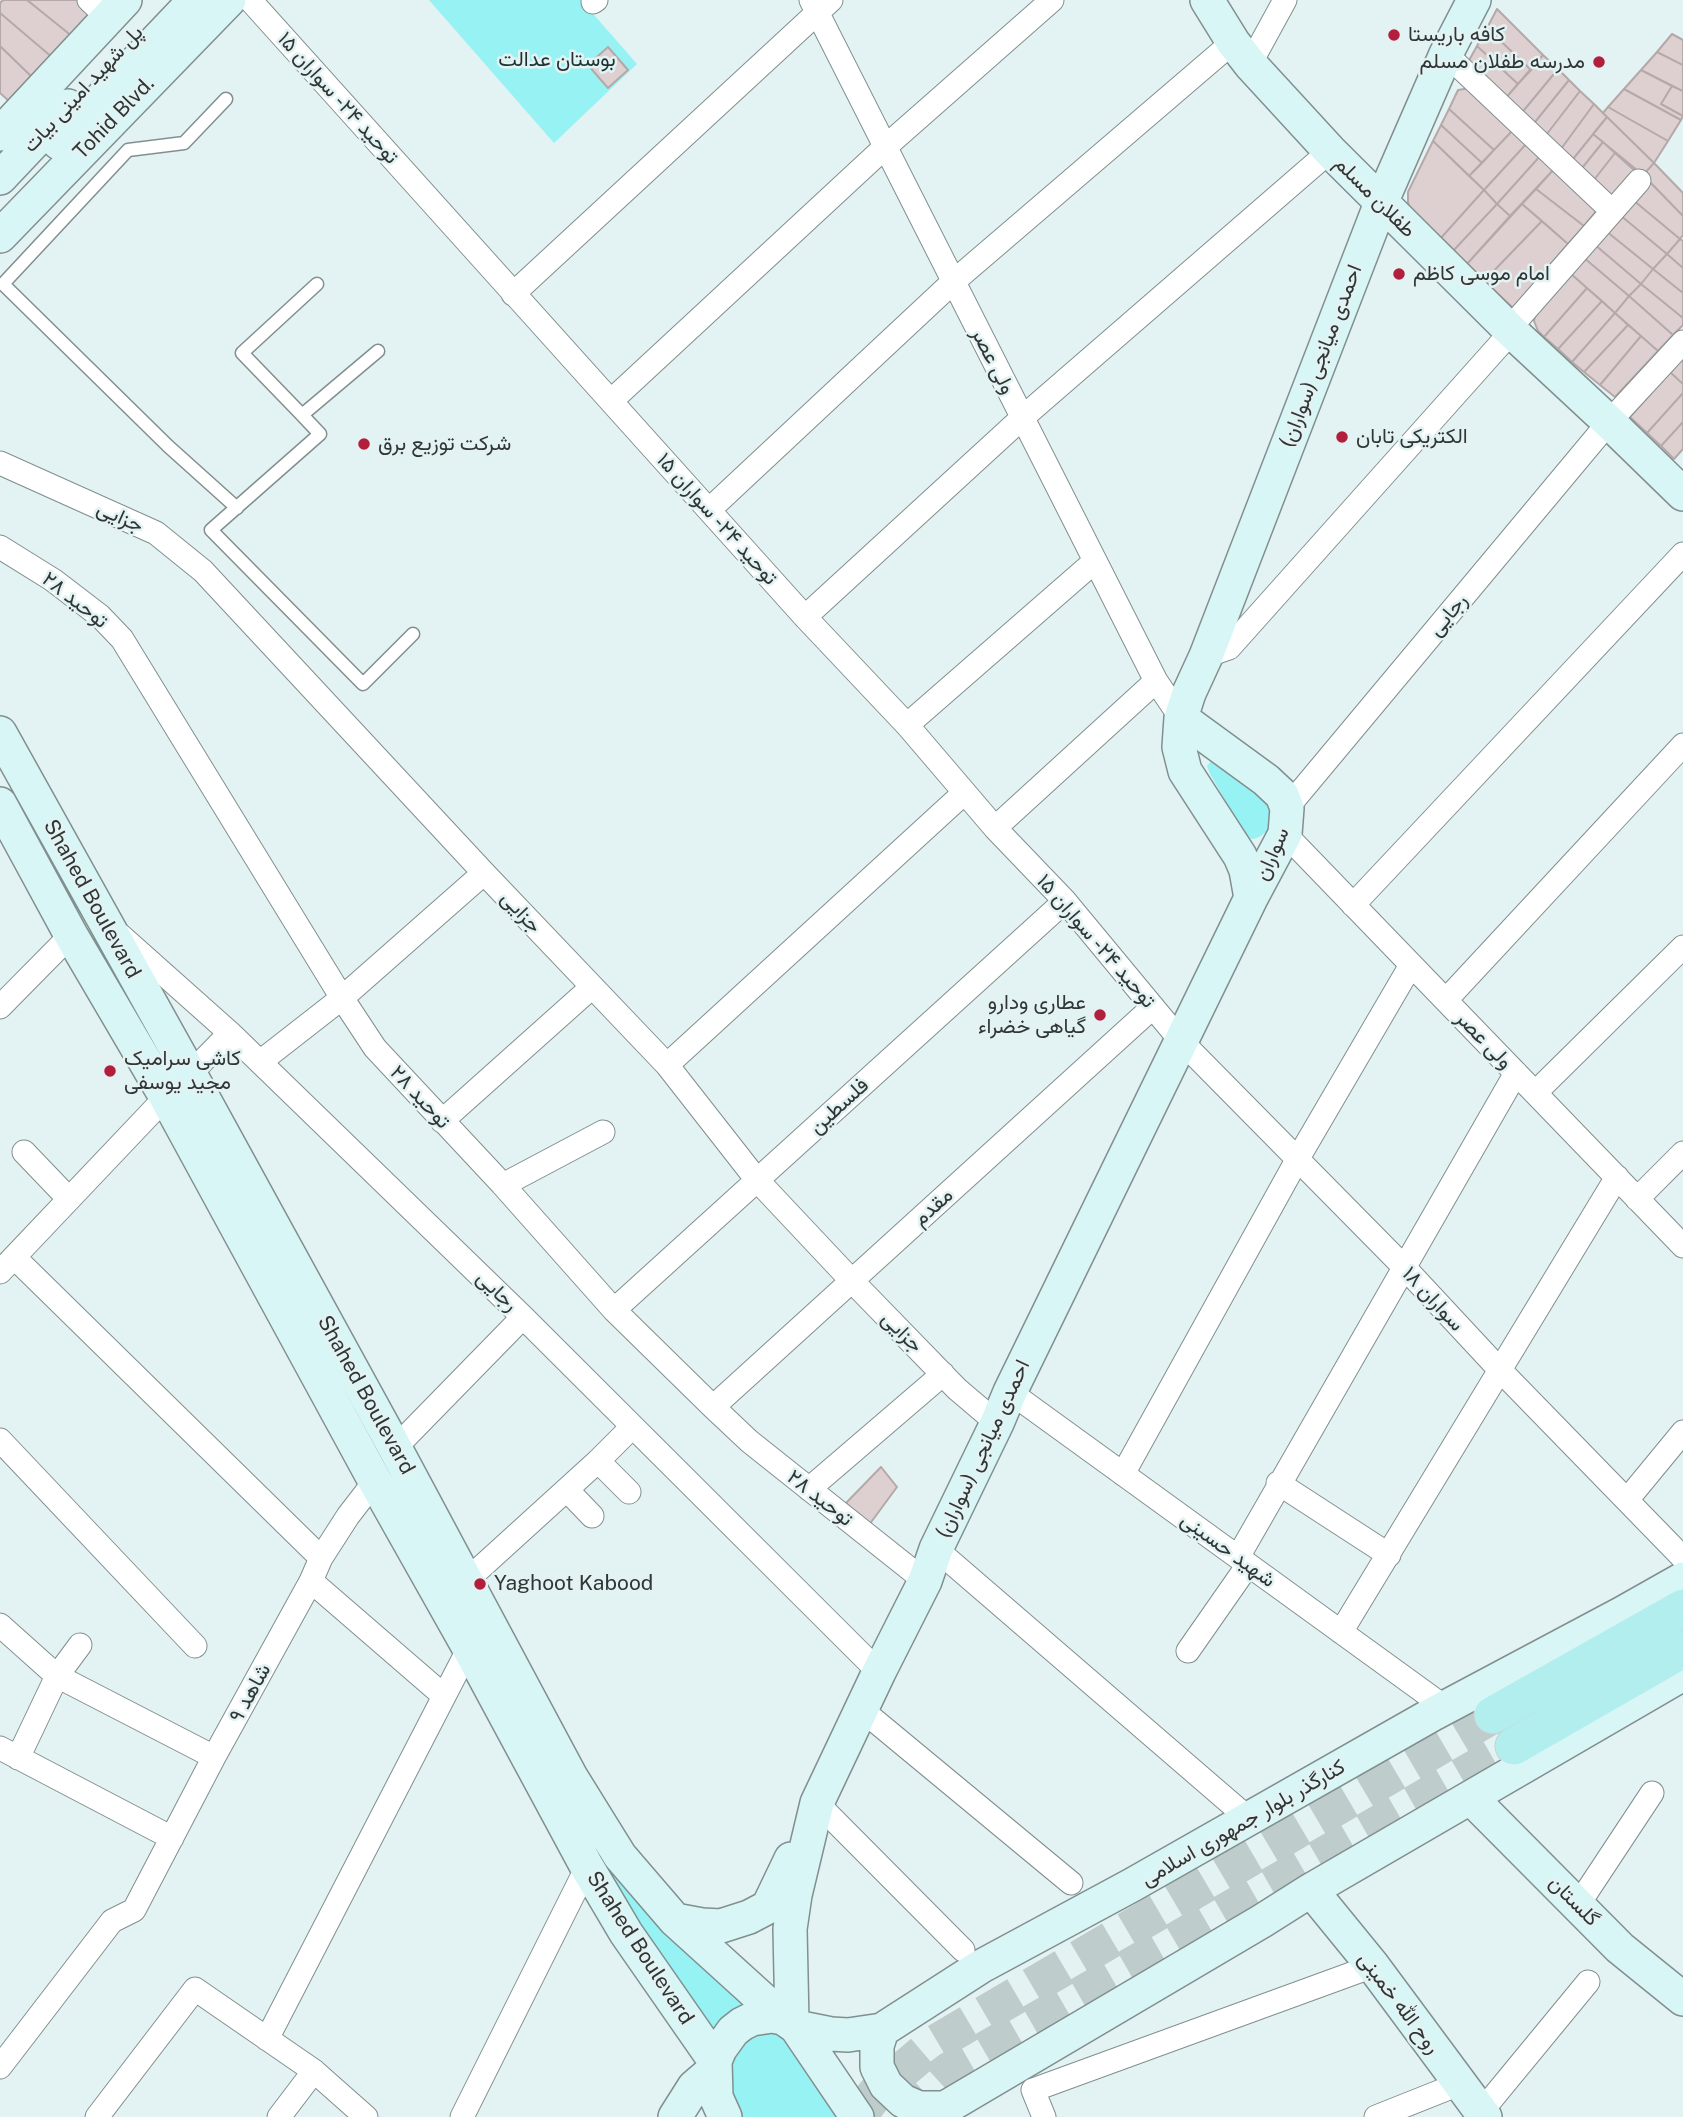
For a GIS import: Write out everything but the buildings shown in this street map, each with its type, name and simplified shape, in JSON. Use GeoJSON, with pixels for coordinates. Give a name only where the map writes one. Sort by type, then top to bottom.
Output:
{"type":"FeatureCollection","features":[{"type":"Feature","properties":{"kind":"main road","name":"پل شهید امینی بیات"},"geometry":{"type":"LineString","coordinates":[[0,206],[111,74],[167,0]]}},
{"type":"Feature","properties":{"kind":"main road","name":"پل شهید امینی بیات"},"geometry":{"type":"LineString","coordinates":[[0,178],[195,0]]}},
{"type":"Feature","properties":{"kind":"main road","name":"Tohid Blvd."},"geometry":{"type":"LineString","coordinates":[[0,236],[117,138],[229,0]]}},
{"type":"Feature","properties":{"kind":"main road","name":"طفلان مسلم"},"geometry":{"type":"LineString","coordinates":[[1207,0],[1241,53],[1330,151],[1511,330],[1683,494]]}},
{"type":"Feature","properties":{"kind":"main road","name":"احمدی میانجی (سواران)"},"geometry":{"type":"LineString","coordinates":[[791,2022],[790,1929],[795,1895],[817,1803],[878,1672],[925,1581],[936,1549],[1010,1392],[1251,898],[1246,870],[1240,856],[1185,771],[1179,747],[1181,718],[1381,202],[1446,54],[1474,0]]}},
{"type":"Feature","properties":{"kind":"main road"},"geometry":{"type":"LineString","coordinates":[[0,134],[107,6]]}},
{"type":"Feature","properties":{"kind":"main road"},"geometry":{"type":"LineString","coordinates":[[1181,718],[1266,780],[1282,796],[1286,821]]}},
{"type":"Feature","properties":{"kind":"main road","name":"Shahed Boulevard"},"geometry":{"type":"LineString","coordinates":[[0,733],[395,1448],[570,1777],[620,1856],[674,1920],[791,2022],[857,2117]]}},
{"type":"Feature","properties":{"kind":"main road","name":"Shahed Boulevard"},"geometry":{"type":"LineString","coordinates":[[0,804],[71,935],[166,1097],[587,1867],[626,1933],[715,2065]]}},
{"type":"Feature","properties":{"kind":"main road","name":"سواران"},"geometry":{"type":"LineString","coordinates":[[1251,898],[1286,821]]}},
{"type":"Feature","properties":{"kind":"main road","name":"کنارگذر بلوار جمهوری اسلامی"},"geometry":{"type":"LineString","coordinates":[[791,2022],[831,2034],[849,2035],[882,2030],[979,1967],[1683,1579]]}},
{"type":"Feature","properties":{"kind":"main road"},"geometry":{"type":"LineString","coordinates":[[1493,1715],[1683,1608]]}},
{"type":"Feature","properties":{"kind":"main road"},"geometry":{"type":"LineString","coordinates":[[1514,1746],[1683,1649]]}},
{"type":"Feature","properties":{"kind":"main road"},"geometry":{"type":"LineString","coordinates":[[882,2030],[877,2046],[877,2067],[886,2085],[903,2101],[939,2113],[1311,1890],[1683,1674]]}},
{"type":"Feature","properties":{"kind":"main road","name":"گلستان"},"geometry":{"type":"LineString","coordinates":[[1471,1798],[1620,1948],[1681,1991]]}},
{"type":"Feature","properties":{"kind":"main road"},"geometry":{"type":"LineString","coordinates":[[674,1920],[702,1926],[721,1926],[749,1917],[768,1907],[817,1803]]}},
{"type":"Feature","properties":{"kind":"main road","name":"روح الله خمینی"},"geometry":{"type":"LineString","coordinates":[[1311,1890],[1373,1966],[1483,2114]]}},
{"type":"Feature","properties":{"kind":"main road"},"geometry":{"type":"LineString","coordinates":[[675,2117],[694,2087],[715,2065],[725,2040],[742,2024],[762,2017],[791,2022]]}},
{"type":"Feature","properties":{"kind":"main road"},"geometry":{"type":"LineString","coordinates":[[715,2065],[716,2097],[725,2117]]}},
{"type":"Feature","properties":{"kind":"street","name":"توحید ۲۴- سواران ۱۵"},"geometry":{"type":"LineString","coordinates":[[250,0],[805,617],[906,725],[995,828],[1065,901],[1181,1041]]}},
{"type":"Feature","properties":{"kind":"street"},"geometry":{"type":"LineString","coordinates":[[611,401],[884,148],[1052,0]]}},
{"type":"Feature","properties":{"kind":"street"},"geometry":{"type":"LineString","coordinates":[[709,510],[953,282],[1241,53],[1285,0]]}},
{"type":"Feature","properties":{"kind":"street"},"geometry":{"type":"LineString","coordinates":[[513,294],[820,4]]}},
{"type":"Feature","properties":{"kind":"street","name":"ولی عصر"},"geometry":{"type":"LineString","coordinates":[[820,4],[884,148],[1156,681],[1181,718]]}},
{"type":"Feature","properties":{"kind":"street"},"geometry":{"type":"LineString","coordinates":[[1446,54],[1612,211]]}},
{"type":"Feature","properties":{"kind":"street"},"geometry":{"type":"LineString","coordinates":[[805,617],[1022,418],[1330,151]]}},
{"type":"Feature","properties":{"kind":"street"},"geometry":{"type":"LineString","coordinates":[[1206,656],[1229,648],[1511,330],[1639,181]]}},
{"type":"Feature","properties":{"kind":"street","name":"رجایی"},"geometry":{"type":"LineString","coordinates":[[1286,821],[1609,422],[1683,342]]}},
{"type":"Feature","properties":{"kind":"street","name":"جزایی"},"geometry":{"type":"LineString","coordinates":[[0,463],[156,533],[203,570],[484,873],[667,1065],[757,1180],[943,1374],[997,1423]]}},
{"type":"Feature","properties":{"kind":"street","name":"توحید ۲۸"},"geometry":{"type":"LineString","coordinates":[[0,547],[53,580],[100,616],[122,639],[375,1048],[503,1185],[614,1310],[713,1407],[749,1441],[925,1581]]}},
{"type":"Feature","properties":{"kind":"street"},"geometry":{"type":"LineString","coordinates":[[1353,905],[1683,554]]}},
{"type":"Feature","properties":{"kind":"street"},"geometry":{"type":"LineString","coordinates":[[906,725],[1094,562]]}},
{"type":"Feature","properties":{"kind":"street"},"geometry":{"type":"LineString","coordinates":[[995,828],[1156,681]]}},
{"type":"Feature","properties":{"kind":"street"},"geometry":{"type":"LineString","coordinates":[[1446,1000],[1683,745]]}},
{"type":"Feature","properties":{"kind":"street"},"geometry":{"type":"LineString","coordinates":[[667,1065],[964,793]]}},
{"type":"Feature","properties":{"kind":"street","name":"ولی عصر"},"geometry":{"type":"LineString","coordinates":[[1286,821],[1353,905],[1683,1246]]}},
{"type":"Feature","properties":{"kind":"street"},"geometry":{"type":"LineString","coordinates":[[260,1062],[342,998],[484,873]]}},
{"type":"Feature","properties":{"kind":"street","name":"فلسطین"},"geometry":{"type":"LineString","coordinates":[[614,1310],[1065,901]]}},
{"type":"Feature","properties":{"kind":"street","name":"رجایی"},"geometry":{"type":"LineString","coordinates":[[105,922],[230,1033],[523,1317],[878,1672]]}},
{"type":"Feature","properties":{"kind":"street"},"geometry":{"type":"LineString","coordinates":[[0,1006],[71,935]]}},
{"type":"Feature","properties":{"kind":"street"},"geometry":{"type":"LineString","coordinates":[[1535,1093],[1683,947]]}},
{"type":"Feature","properties":{"kind":"street"},"geometry":{"type":"LineString","coordinates":[[1123,1474],[1297,1160],[1411,965]]}},
{"type":"Feature","properties":{"kind":"street"},"geometry":{"type":"LineString","coordinates":[[442,1121],[592,987]]}},
{"type":"Feature","properties":{"kind":"street","name":"مقدم"},"geometry":{"type":"LineString","coordinates":[[713,1407],[1153,1007]]}},
{"type":"Feature","properties":{"kind":"street"},"geometry":{"type":"LineString","coordinates":[[190,1074],[230,1033]]}},
{"type":"Feature","properties":{"kind":"street","name":"سواران ۱۸"},"geometry":{"type":"LineString","coordinates":[[1181,1041],[1405,1268],[1683,1558]]}},
{"type":"Feature","properties":{"kind":"street"},"geometry":{"type":"LineString","coordinates":[[1188,1651],[1243,1561],[1278,1483],[1516,1073]]}},
{"type":"Feature","properties":{"kind":"street"},"geometry":{"type":"LineString","coordinates":[[166,1097],[69,1199],[6,1260],[321,1558]]}},
{"type":"Feature","properties":{"kind":"street"},"geometry":{"type":"LineString","coordinates":[[503,1185],[603,1132]]}},
{"type":"Feature","properties":{"kind":"street"},"geometry":{"type":"LineString","coordinates":[[24,1152],[69,1199]]}},
{"type":"Feature","properties":{"kind":"street"},"geometry":{"type":"LineString","coordinates":[[1637,1199],[1683,1153]]}},
{"type":"Feature","properties":{"kind":"street"},"geometry":{"type":"LineString","coordinates":[[1341,1632],[1617,1177]]}},
{"type":"Feature","properties":{"kind":"street"},"geometry":{"type":"LineString","coordinates":[[395,1448],[523,1317]]}},
{"type":"Feature","properties":{"kind":"street"},"geometry":{"type":"LineString","coordinates":[[809,1489],[943,1374]]}},
{"type":"Feature","properties":{"kind":"street","name":"شهید حسینی"},"geometry":{"type":"LineString","coordinates":[[1010,1392],[1446,1708]]}},
{"type":"Feature","properties":{"kind":"street"},"geometry":{"type":"LineString","coordinates":[[466,1581],[632,1427]]}},
{"type":"Feature","properties":{"kind":"street"},"geometry":{"type":"LineString","coordinates":[[1627,1500],[1683,1432]]}},
{"type":"Feature","properties":{"kind":"street"},"geometry":{"type":"LineString","coordinates":[[0,1440],[195,1646]]}},
{"type":"Feature","properties":{"kind":"street"},"geometry":{"type":"LineString","coordinates":[[598,1461],[629,1492]]}},
{"type":"Feature","properties":{"kind":"street","name":"شاهد ۹"},"geometry":{"type":"LineString","coordinates":[[0,2067],[112,1921],[134,1910],[321,1558],[375,1481]]}},
{"type":"Feature","properties":{"kind":"street"},"geometry":{"type":"LineString","coordinates":[[1278,1483],[1389,1555]]}},
{"type":"Feature","properties":{"kind":"street"},"geometry":{"type":"LineString","coordinates":[[567,1490],[592,1516]]}},
{"type":"Feature","properties":{"kind":"street"},"geometry":{"type":"LineString","coordinates":[[936,1549],[1249,1819]]}},
{"type":"Feature","properties":{"kind":"street"},"geometry":{"type":"LineString","coordinates":[[311,1581],[444,1696]]}},
{"type":"Feature","properties":{"kind":"street"},"geometry":{"type":"LineString","coordinates":[[0,1625],[57,1676],[214,1757]]}},
{"type":"Feature","properties":{"kind":"street"},"geometry":{"type":"LineString","coordinates":[[80,1645],[57,1676],[9,1753],[172,1838]]}},
{"type":"Feature","properties":{"kind":"street"},"geometry":{"type":"LineString","coordinates":[[267,2039],[469,1647]]}},
{"type":"Feature","properties":{"kind":"street"},"geometry":{"type":"LineString","coordinates":[[862,1710],[1071,1883]]}},
{"type":"Feature","properties":{"kind":"street"},"geometry":{"type":"LineString","coordinates":[[1578,1905],[1652,1793]]}},
{"type":"Feature","properties":{"kind":"street"},"geometry":{"type":"LineString","coordinates":[[817,1803],[962,1950]]}},
{"type":"Feature","properties":{"kind":"street"},"geometry":{"type":"LineString","coordinates":[[462,2117],[587,1867]]}},
{"type":"Feature","properties":{"kind":"street"},"geometry":{"type":"LineString","coordinates":[[1044,2117],[1033,2090],[1373,1966]]}},
{"type":"Feature","properties":{"kind":"street"},"geometry":{"type":"LineString","coordinates":[[1483,2114],[1588,1982]]}},
{"type":"Feature","properties":{"kind":"street"},"geometry":{"type":"LineString","coordinates":[[97,2117],[195,1989],[314,2071],[366,2117]]}},
{"type":"Feature","properties":{"kind":"street"},"geometry":{"type":"LineString","coordinates":[[279,2117],[314,2071]]}},
{"type":"Feature","properties":{"kind":"street"},"geometry":{"type":"LineString","coordinates":[[1376,2117],[1459,2084]]}},
{"type":"Feature","properties":{"kind":"lane"},"geometry":{"type":"LineString","coordinates":[[226,99],[184,143],[117,138],[3,284],[168,446],[237,508]]}},
{"type":"Feature","properties":{"kind":"lane"},"geometry":{"type":"LineString","coordinates":[[317,284],[242,353],[320,434],[211,530],[363,684],[413,634]]}},
{"type":"Feature","properties":{"kind":"lane"},"geometry":{"type":"LineString","coordinates":[[302,415],[378,351]]}},
{"type":"Feature","properties":{"kind":"green space","name":"بوستان عدالت"},"geometry":{"type":"Polygon","coordinates":[[[429,0],[581,0],[637,64],[554,143],[429,0]]]}},
{"type":"Feature","properties":{"kind":"green space"},"geometry":{"type":"Polygon","coordinates":[[[1211,761],[1219,761],[1274,811],[1271,827],[1261,836],[1247,838],[1210,774],[1207,766],[1211,761]]]}},
{"type":"Feature","properties":{"kind":"green space"},"geometry":{"type":"Polygon","coordinates":[[[588,1845],[666,1925],[755,1998],[724,2017],[707,2038],[588,1845]]]}},
{"type":"Feature","properties":{"kind":"green space"},"geometry":{"type":"Polygon","coordinates":[[[782,2032],[839,2117],[740,2117],[727,2090],[730,2056],[753,2035],[782,2032]]]}},
{"type":"Feature","properties":{"kind":"tunnel"},"geometry":{"type":"LineString","coordinates":[[858,2117],[875,2094],[932,2045],[1493,1715]]}},
{"type":"Feature","properties":{"kind":"tunnel"},"geometry":{"type":"LineString","coordinates":[[897,2117],[950,2070],[1514,1746]]}},
{"type":"Feature","properties":{"kind":"place","name":"کافه باریستا"},"geometry":{"type":"Point","coordinates":[1394,35]}},
{"type":"Feature","properties":{"kind":"place","name":"مدرسه طفلان مسلم"},"geometry":{"type":"Point","coordinates":[1599,62]}},
{"type":"Feature","properties":{"kind":"place","name":"امام موسی کاظم"},"geometry":{"type":"Point","coordinates":[1399,274]}},
{"type":"Feature","properties":{"kind":"place","name":"الکتریکی تابان"},"geometry":{"type":"Point","coordinates":[1342,437]}},
{"type":"Feature","properties":{"kind":"place","name":"شرکت توزیع برق"},"geometry":{"type":"Point","coordinates":[364,444]}},
{"type":"Feature","properties":{"kind":"place","name":"عطاری ودارو گیاهی خضراء"},"geometry":{"type":"Point","coordinates":[1100,1015]}},
{"type":"Feature","properties":{"kind":"place","name":"کاشی سرامیک مجید یوسفی"},"geometry":{"type":"Point","coordinates":[110,1071]}},
{"type":"Feature","properties":{"kind":"place","name":"Yaghoot Kabood"},"geometry":{"type":"Point","coordinates":[480,1584]}}]}
